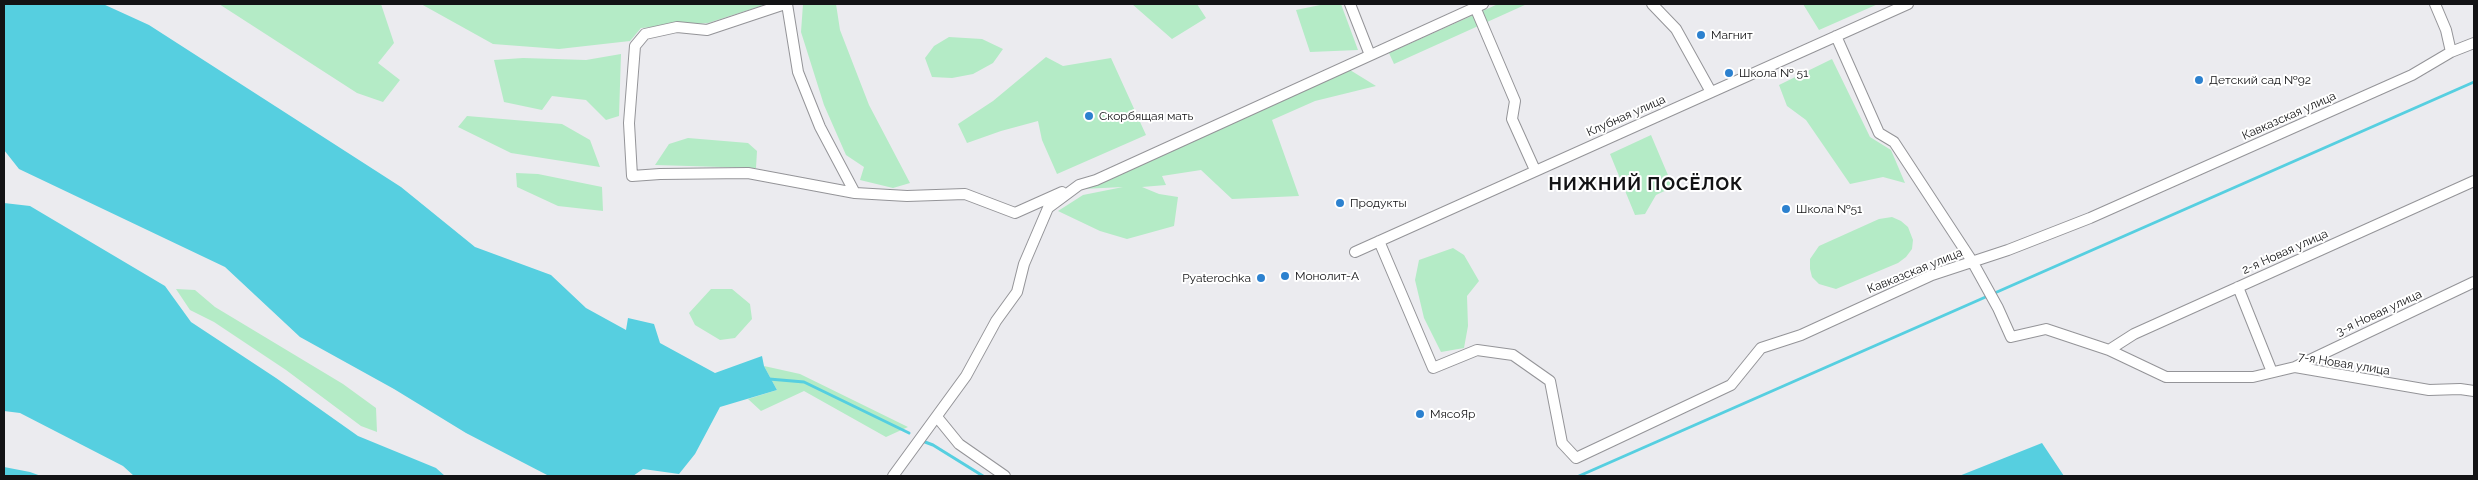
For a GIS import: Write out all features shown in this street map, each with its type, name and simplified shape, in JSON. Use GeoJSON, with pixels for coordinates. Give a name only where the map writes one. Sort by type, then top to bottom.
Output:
{"type":"FeatureCollection","features":[{"type":"Feature","properties":{"kind":"street"},"geometry":{"type":"LineString","coordinates":[[855,194],[820,128],[798,72],[786,4],[747,15],[707,30],[676,27],[645,34],[635,46],[629,123],[632,176],[660,174],[748,174],[855,194],[908,196],[965,194],[1015,213],[1079,184],[1096,180],[1479,6],[1515,101],[1512,119],[1535,170]]}},
{"type":"Feature","properties":{"kind":"street"},"geometry":{"type":"LineString","coordinates":[[1350,4],[1370,55]]}},
{"type":"Feature","properties":{"kind":"street"},"geometry":{"type":"LineString","coordinates":[[1652,4],[1676,29],[1711,92]]}},
{"type":"Feature","properties":{"kind":"street","name":"Клубная улица"},"geometry":{"type":"LineString","coordinates":[[1355,252],[1908,4]]}},
{"type":"Feature","properties":{"kind":"street"},"geometry":{"type":"LineString","coordinates":[[2435,4],[2446,30],[2451,52]]}},
{"type":"Feature","properties":{"kind":"street"},"geometry":{"type":"LineString","coordinates":[[1836,36],[1879,133],[1894,142],[1972,261]]}},
{"type":"Feature","properties":{"kind":"street","name":"Кавказская улица"},"geometry":{"type":"LineString","coordinates":[[1379,241],[1433,368],[1477,350],[1513,355],[1550,381],[1562,443],[1576,458],[1731,384],[1761,348],[1801,335],[1932,275],[2008,250],[2090,218],[2412,75],[2451,52],[2474,42]]}},
{"type":"Feature","properties":{"kind":"street","name":"2-я Новая улица"},"geometry":{"type":"LineString","coordinates":[[2109,350],[2134,334],[2474,181]]}},
{"type":"Feature","properties":{"kind":"street"},"geometry":{"type":"LineString","coordinates":[[893,476],[966,376],[996,322],[1017,292],[1024,264],[1048,208],[1079,184]]}},
{"type":"Feature","properties":{"kind":"street","name":"7-я Новая улица"},"geometry":{"type":"LineString","coordinates":[[1972,261],[1998,308],[2011,337],[2046,330],[2109,350],[2166,377],[2253,377],[2295,367],[2429,390],[2460,389],[2474,391]]}},
{"type":"Feature","properties":{"kind":"street","name":"3-я Новая улица"},"geometry":{"type":"LineString","coordinates":[[2295,367],[2474,282]]}},
{"type":"Feature","properties":{"kind":"street"},"geometry":{"type":"LineString","coordinates":[[2238,287],[2272,372]]}},
{"type":"Feature","properties":{"kind":"street"},"geometry":{"type":"LineString","coordinates":[[2460,389],[2474,382]]}},
{"type":"Feature","properties":{"kind":"street"},"geometry":{"type":"LineString","coordinates":[[937,417],[959,444],[1005,476]]}},
{"type":"Feature","properties":{"kind":"green space"},"geometry":{"type":"Polygon","coordinates":[[[219,4],[381,4],[394,43],[378,63],[400,80],[383,102],[357,93],[219,4]]]}},
{"type":"Feature","properties":{"kind":"green space"},"geometry":{"type":"Polygon","coordinates":[[[421,4],[767,4],[708,23],[641,28],[630,41],[559,49],[493,44],[421,4]]]}},
{"type":"Feature","properties":{"kind":"green space"},"geometry":{"type":"Polygon","coordinates":[[[803,4],[836,4],[840,30],[869,105],[910,183],[893,188],[860,180],[864,167],[846,155],[824,105],[801,32],[803,4]]]}},
{"type":"Feature","properties":{"kind":"green space"},"geometry":{"type":"Polygon","coordinates":[[[1132,4],[1197,4],[1206,18],[1172,39],[1132,4]]]}},
{"type":"Feature","properties":{"kind":"green space"},"geometry":{"type":"Polygon","coordinates":[[[1325,4],[1341,4],[1358,50],[1310,52],[1296,10],[1325,4]]]}},
{"type":"Feature","properties":{"kind":"green space"},"geometry":{"type":"Polygon","coordinates":[[[1498,4],[1527,4],[1394,64],[1389,53],[1498,4]]]}},
{"type":"Feature","properties":{"kind":"green space"},"geometry":{"type":"Polygon","coordinates":[[[1803,4],[1878,4],[1819,30],[1803,4]]]}},
{"type":"Feature","properties":{"kind":"green space"},"geometry":{"type":"Polygon","coordinates":[[[949,37],[982,39],[1003,49],[993,63],[973,74],[952,78],[932,77],[925,58],[934,46],[949,37]]]}},
{"type":"Feature","properties":{"kind":"green space"},"geometry":{"type":"Polygon","coordinates":[[[621,54],[619,116],[606,120],[586,100],[552,96],[542,110],[504,102],[494,60],[523,58],[586,60],[621,54]]]}},
{"type":"Feature","properties":{"kind":"green space"},"geometry":{"type":"Polygon","coordinates":[[[1046,57],[1063,66],[1111,58],[1146,135],[1057,174],[1042,140],[1038,121],[967,143],[958,124],[993,101],[1046,57]]]}},
{"type":"Feature","properties":{"kind":"green space"},"geometry":{"type":"Polygon","coordinates":[[[1832,59],[1870,137],[1891,150],[1905,183],[1883,177],[1850,184],[1806,120],[1787,106],[1779,85],[1832,59]]]}},
{"type":"Feature","properties":{"kind":"green space"},"geometry":{"type":"Polygon","coordinates":[[[1350,70],[1376,86],[1315,101],[1272,120],[1299,196],[1232,199],[1201,170],[1162,176],[1166,185],[1142,187],[1159,194],[1178,197],[1174,226],[1127,239],[1100,231],[1058,211],[1083,195],[1123,187],[1082,189],[1350,70]]]}},
{"type":"Feature","properties":{"kind":"green space"},"geometry":{"type":"Polygon","coordinates":[[[467,116],[562,124],[590,140],[600,167],[511,153],[458,127],[467,116]]]}},
{"type":"Feature","properties":{"kind":"green space"},"geometry":{"type":"Polygon","coordinates":[[[1651,135],[1673,187],[1656,195],[1645,214],[1635,215],[1610,154],[1651,135]]]}},
{"type":"Feature","properties":{"kind":"green space"},"geometry":{"type":"Polygon","coordinates":[[[688,138],[748,143],[757,151],[756,168],[655,165],[669,144],[688,138]]]}},
{"type":"Feature","properties":{"kind":"green space"},"geometry":{"type":"Polygon","coordinates":[[[516,173],[538,174],[602,187],[603,211],[558,206],[517,187],[516,173]]]}},
{"type":"Feature","properties":{"kind":"green space"},"geometry":{"type":"Polygon","coordinates":[[[1892,217],[1908,227],[1913,240],[1912,249],[1898,263],[1836,289],[1819,284],[1812,277],[1810,259],[1819,246],[1879,219],[1892,217]]]}},
{"type":"Feature","properties":{"kind":"green space"},"geometry":{"type":"Polygon","coordinates":[[[1453,248],[1464,255],[1479,281],[1467,296],[1468,326],[1464,348],[1441,352],[1424,318],[1415,280],[1419,260],[1453,248]]]}},
{"type":"Feature","properties":{"kind":"green space"},"geometry":{"type":"Polygon","coordinates":[[[176,289],[195,290],[215,307],[343,384],[376,408],[377,432],[361,426],[286,370],[214,322],[190,310],[176,289]]]}},
{"type":"Feature","properties":{"kind":"green space"},"geometry":{"type":"Polygon","coordinates":[[[711,289],[732,289],[750,304],[752,319],[735,338],[720,340],[695,325],[689,313],[711,289]]]}},
{"type":"Feature","properties":{"kind":"green space"},"geometry":{"type":"Polygon","coordinates":[[[764,366],[800,374],[908,427],[886,437],[804,391],[761,411],[748,399],[777,390],[764,366]]]}},
{"type":"Feature","properties":{"kind":"water"},"geometry":{"type":"Polygon","coordinates":[[[4,4],[103,4],[149,25],[401,187],[475,247],[551,275],[586,308],[626,330],[628,318],[654,324],[660,343],[715,373],[762,356],[764,366],[777,390],[720,407],[695,454],[679,474],[643,469],[633,476],[549,476],[466,433],[394,389],[300,337],[225,267],[19,169],[4,150],[4,4]]]}},
{"type":"Feature","properties":{"kind":"water"},"geometry":{"type":"Polygon","coordinates":[[[4,203],[30,206],[165,286],[191,322],[276,378],[358,436],[436,468],[445,476],[134,476],[123,466],[20,413],[4,411],[4,203]]]}},
{"type":"Feature","properties":{"kind":"water"},"geometry":{"type":"Polygon","coordinates":[[[2042,443],[2064,476],[1959,476],[2042,443]]]}},
{"type":"Feature","properties":{"kind":"water"},"geometry":{"type":"Polygon","coordinates":[[[4,467],[30,472],[41,476],[4,476],[4,467]]]}},
{"type":"Feature","properties":{"kind":"waterway"},"geometry":{"type":"LineString","coordinates":[[1579,476],[2474,82]]}},
{"type":"Feature","properties":{"kind":"waterway"},"geometry":{"type":"LineString","coordinates":[[769,379],[804,382],[909,433]]}},
{"type":"Feature","properties":{"kind":"waterway"},"geometry":{"type":"LineString","coordinates":[[925,442],[983,476]]}},
{"type":"Feature","properties":{"kind":"place","name":"Магнит"},"geometry":{"type":"Point","coordinates":[1701,35]}},
{"type":"Feature","properties":{"kind":"place","name":"Школа № 51"},"geometry":{"type":"Point","coordinates":[1729,73]}},
{"type":"Feature","properties":{"kind":"place","name":"Детский сад №92"},"geometry":{"type":"Point","coordinates":[2199,80]}},
{"type":"Feature","properties":{"kind":"place","name":"Скорбящая мать"},"geometry":{"type":"Point","coordinates":[1089,116]}},
{"type":"Feature","properties":{"kind":"place","name":"Продукты"},"geometry":{"type":"Point","coordinates":[1340,203]}},
{"type":"Feature","properties":{"kind":"place","name":"Школа №51"},"geometry":{"type":"Point","coordinates":[1786,209]}},
{"type":"Feature","properties":{"kind":"place","name":"Монолит-А"},"geometry":{"type":"Point","coordinates":[1285,276]}},
{"type":"Feature","properties":{"kind":"place","name":"Pyaterochka"},"geometry":{"type":"Point","coordinates":[1261,278]}},
{"type":"Feature","properties":{"kind":"place","name":"МясоЯр"},"geometry":{"type":"Point","coordinates":[1420,414]}},
{"type":"Feature","properties":{"kind":"district","name":"НИЖНИЙ ПОСЁЛОК"},"geometry":{"type":"Point","coordinates":[1646,185]}}]}
